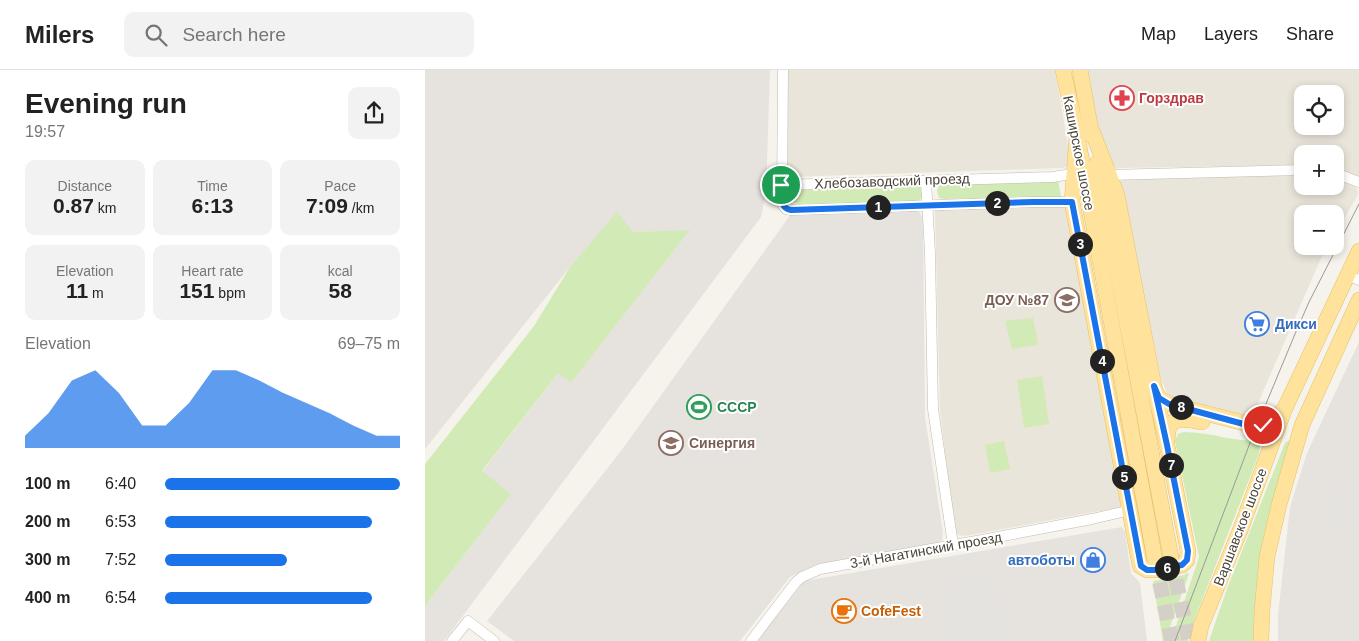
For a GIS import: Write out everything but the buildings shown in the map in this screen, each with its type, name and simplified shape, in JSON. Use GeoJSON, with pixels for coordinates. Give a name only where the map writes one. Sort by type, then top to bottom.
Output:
{"type":"FeatureCollection","features":[{"type":"Feature","properties":{"kind":"main road","name":"Каширское шоссе"},"geometry":{"type":"LineString","coordinates":[[1063,70],[1077,135],[1155,560]]}},
{"type":"Feature","properties":{"kind":"main road","name":"Каширское шоссе"},"geometry":{"type":"LineString","coordinates":[[1080,70],[1171,557]]}},
{"type":"Feature","properties":{"kind":"main road"},"geometry":{"type":"LineString","coordinates":[[1077,135],[1072,202],[1141,566],[1147,570],[1154,570],[1182,565],[1187,560],[1188,551],[1117,195],[1090,126]]}},
{"type":"Feature","properties":{"kind":"main road","name":"Варшавское шоссе"},"geometry":{"type":"LineString","coordinates":[[1198,641],[1201,626],[1241,528],[1285,408],[1353,278],[1359,251]]}},
{"type":"Feature","properties":{"kind":"main road","name":"Варшавское шоссе"},"geometry":{"type":"LineString","coordinates":[[1261,641],[1267,557],[1281,496],[1302,425],[1359,300]]}},
{"type":"Feature","properties":{"kind":"main road"},"geometry":{"type":"LineString","coordinates":[[1154,386],[1159,398],[1169,404],[1251,426],[1267,425],[1285,408]]}},
{"type":"Feature","properties":{"kind":"main road"},"geometry":{"type":"LineString","coordinates":[[1167,445],[1169,428],[1173,422],[1182,419],[1193,420],[1258,436],[1266,446],[1265,461]]}},
{"type":"Feature","properties":{"kind":"street"},"geometry":{"type":"LineString","coordinates":[[781,185],[783,70]]}},
{"type":"Feature","properties":{"kind":"street"},"geometry":{"type":"LineString","coordinates":[[1108,175],[1294,170]]}},
{"type":"Feature","properties":{"kind":"street","name":"Хлебозаводский проезд"},"geometry":{"type":"LineString","coordinates":[[1072,202],[791,210],[786,209],[782,204],[781,185],[1053,177],[1074,172]]}},
{"type":"Feature","properties":{"kind":"street"},"geometry":{"type":"LineString","coordinates":[[1344,176],[1359,182]]}},
{"type":"Feature","properties":{"kind":"street"},"geometry":{"type":"LineString","coordinates":[[927,181],[933,409],[953,545]]}},
{"type":"Feature","properties":{"kind":"street","name":"3-й Нагатинский проезд"},"geometry":{"type":"LineString","coordinates":[[751,641],[796,582],[802,577],[820,569],[1092,519],[1131,510]]}},
{"type":"Feature","properties":{"kind":"street"},"geometry":{"type":"LineString","coordinates":[[452,641],[468,621],[494,641]]}},
{"type":"Feature","properties":{"kind":"shaded area"},"geometry":{"type":"Polygon","coordinates":[[[425,70],[770,70],[766,191],[761,217],[444,641],[425,641],[425,606],[511,494],[482,472],[558,373],[571,383],[689,231],[633,232],[617,213],[570,267],[425,449],[425,70]]]}},
{"type":"Feature","properties":{"kind":"shaded area"},"geometry":{"type":"Polygon","coordinates":[[[785,70],[1055,70],[1070,162],[1066,167],[1061,168],[788,177],[786,172],[785,70]]]}},
{"type":"Feature","properties":{"kind":"shaded area"},"geometry":{"type":"Polygon","coordinates":[[[1087,70],[1359,70],[1359,178],[1344,172],[1344,145],[1294,145],[1294,165],[1117,168],[1109,164],[1100,142],[1087,70]]]}},
{"type":"Feature","properties":{"kind":"shaded area"},"geometry":{"type":"Polygon","coordinates":[[[1294,175],[1294,195],[1344,195],[1344,183],[1355,187],[1358,191],[1344,219],[1344,205],[1294,205],[1294,255],[1323,255],[1252,417],[1168,396],[1161,378],[1123,195],[1119,185],[1125,179],[1294,175]]]}},
{"type":"Feature","properties":{"kind":"shaded area"},"geometry":{"type":"Polygon","coordinates":[[[1063,204],[1070,207],[1122,507],[965,536],[958,535],[955,531],[940,411],[935,211],[937,208],[1063,204]]]}},
{"type":"Feature","properties":{"kind":"shaded area"},"geometry":{"type":"Polygon","coordinates":[[[915,210],[920,213],[923,220],[925,417],[943,533],[942,540],[937,544],[817,564],[790,577],[740,641],[514,641],[487,621],[621,451],[791,214],[915,210]]]}},
{"type":"Feature","properties":{"kind":"shaded area"},"geometry":{"type":"Polygon","coordinates":[[[1359,342],[1359,641],[1278,641],[1278,615],[1290,507],[1307,453],[1359,342]]]}},
{"type":"Feature","properties":{"kind":"shaded area"},"geometry":{"type":"Polygon","coordinates":[[[1359,484],[1359,530],[1339,532],[1336,488],[1359,484]]]}},
{"type":"Feature","properties":{"kind":"shaded area"},"geometry":{"type":"Polygon","coordinates":[[[1122,527],[1125,532],[1131,573],[1140,583],[1147,641],[758,641],[804,581],[1122,527]]]}},
{"type":"Feature","properties":{"kind":"shaded area"},"geometry":{"type":"Polygon","coordinates":[[[992,579],[1004,641],[956,641],[946,588],[992,579]]]}},
{"type":"Feature","properties":{"kind":"green space"},"geometry":{"type":"Polygon","coordinates":[[[1058,180],[1061,197],[1053,199],[945,199],[939,198],[937,191],[939,185],[1058,180]]]}},
{"type":"Feature","properties":{"kind":"green space"},"geometry":{"type":"Polygon","coordinates":[[[920,185],[922,197],[915,202],[799,204],[794,203],[791,198],[793,190],[920,185]]]}},
{"type":"Feature","properties":{"kind":"green space"},"geometry":{"type":"Polygon","coordinates":[[[617,212],[633,232],[690,230],[571,383],[558,373],[482,471],[511,494],[425,606],[425,464],[534,326],[570,267],[617,212]]]}},
{"type":"Feature","properties":{"kind":"green space"},"geometry":{"type":"Polygon","coordinates":[[[1033,318],[1037,345],[1012,349],[1005,321],[1033,318]]]}},
{"type":"Feature","properties":{"kind":"green space"},"geometry":{"type":"Polygon","coordinates":[[[1042,376],[1049,424],[1024,428],[1017,380],[1042,376]]]}},
{"type":"Feature","properties":{"kind":"green space"},"geometry":{"type":"Polygon","coordinates":[[[1184,432],[1255,441],[1260,446],[1259,454],[1188,641],[1171,641],[1199,557],[1175,441],[1178,434],[1184,432]]]}},
{"type":"Feature","properties":{"kind":"green space"},"geometry":{"type":"Polygon","coordinates":[[[1004,441],[1010,469],[990,473],[985,445],[1004,441]]]}},
{"type":"Feature","properties":{"kind":"green space"},"geometry":{"type":"Polygon","coordinates":[[[1291,442],[1257,641],[1209,641],[1228,586],[1285,443],[1291,442]]]}},
{"type":"Feature","properties":{"kind":"green space"},"geometry":{"type":"Polygon","coordinates":[[[1189,574],[1165,641],[1163,641],[1153,581],[1189,574]]]}},
{"type":"Feature","properties":{"kind":"tunnel"},"geometry":{"type":"LineString","coordinates":[[1171,557],[1189,641]]}},
{"type":"Feature","properties":{"kind":"tunnel"},"geometry":{"type":"LineString","coordinates":[[1155,560],[1172,641]]}},
{"type":"Feature","properties":{"kind":"tram line"},"geometry":{"type":"LineString","coordinates":[[1175,641],[1253,435],[1295,334],[1309,302],[1359,204]]}},
{"type":"Feature","properties":{"kind":"place","name":"Горздрав"},"geometry":{"type":"Point","coordinates":[1122,98]}},
{"type":"Feature","properties":{"kind":"place","name":"ДОУ №87"},"geometry":{"type":"Point","coordinates":[1067,300]}},
{"type":"Feature","properties":{"kind":"place","name":"Дикси"},"geometry":{"type":"Point","coordinates":[1257,324]}},
{"type":"Feature","properties":{"kind":"place","name":"СССР"},"geometry":{"type":"Point","coordinates":[699,407]}},
{"type":"Feature","properties":{"kind":"place","name":"Синергия"},"geometry":{"type":"Point","coordinates":[671,443]}},
{"type":"Feature","properties":{"kind":"place","name":"автоботы"},"geometry":{"type":"Point","coordinates":[1093,560]}},
{"type":"Feature","properties":{"kind":"place","name":"CofeFest"},"geometry":{"type":"Point","coordinates":[844,611]}},
{"type":"Feature","properties":{"kind":"route"},"geometry":{"type":"LineString","coordinates":[[781,185],[782,204],[786,209],[791,210],[1072,202],[1141,566],[1147,570],[1182,565],[1187,560],[1188,551],[1154,386],[1159,398],[1169,404],[1251,426],[1263,425]]}}]}
